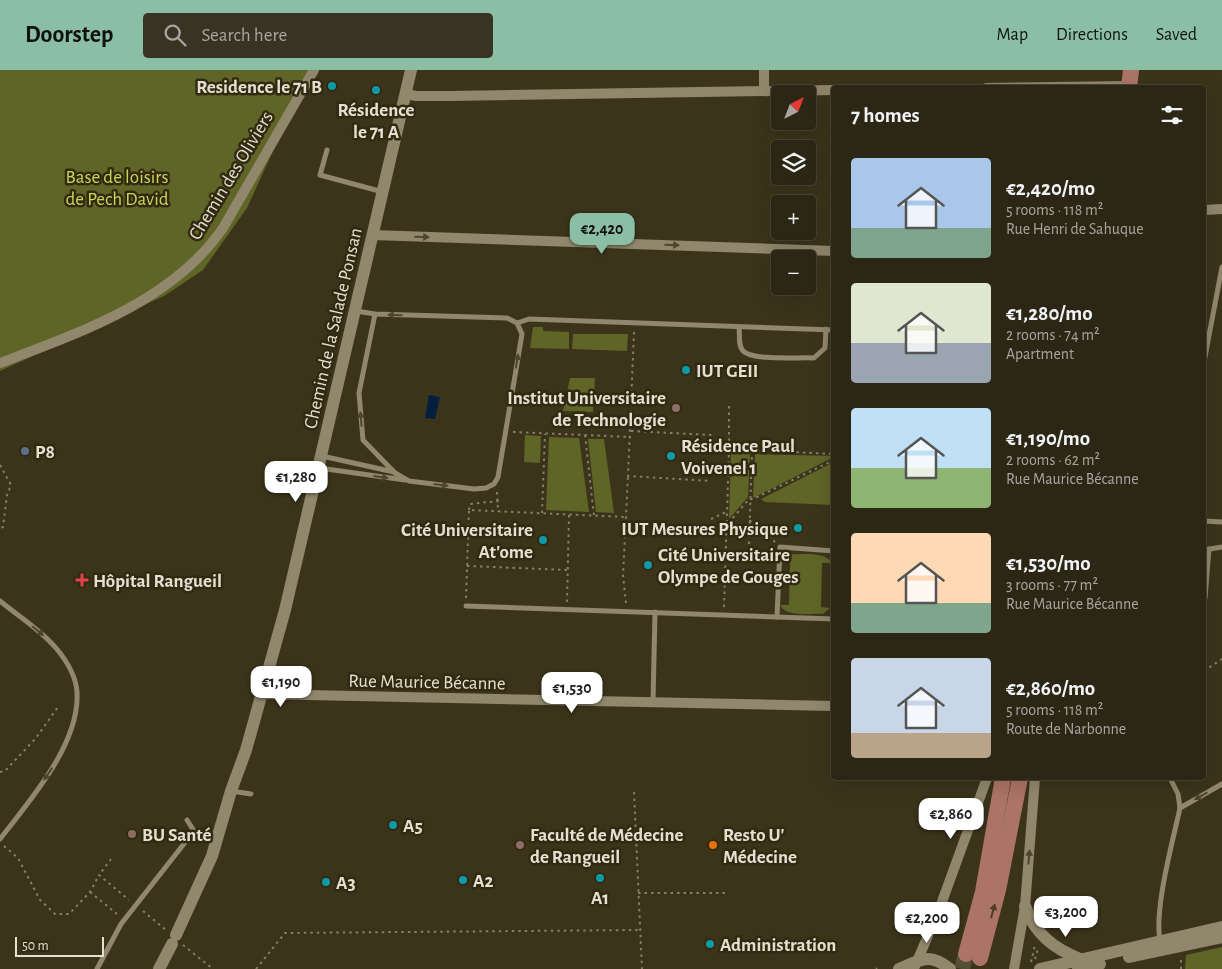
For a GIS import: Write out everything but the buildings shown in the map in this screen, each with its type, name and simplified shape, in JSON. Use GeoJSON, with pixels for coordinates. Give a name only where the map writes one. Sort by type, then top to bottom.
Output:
{"type":"FeatureCollection","features":[{"type":"Feature","properties":{"kind":"main road"},"geometry":{"type":"LineString","coordinates":[[1004,780],[973,956],[998,890],[1020,780]]}},
{"type":"Feature","properties":{"kind":"street","name":"Chemin des Oliviers"},"geometry":{"type":"LineString","coordinates":[[0,363],[113,316],[170,282],[205,252],[223,228],[314,70]]}},
{"type":"Feature","properties":{"kind":"street","name":"Chemin de la Salade Ponsan"},"geometry":{"type":"LineString","coordinates":[[159,969],[212,856],[231,791],[246,750],[260,694],[285,610],[412,70]]}},
{"type":"Feature","properties":{"kind":"street"},"geometry":{"type":"LineString","coordinates":[[764,70],[764,90]]}},
{"type":"Feature","properties":{"kind":"street"},"geometry":{"type":"LineString","coordinates":[[1047,85],[1129,81]]}},
{"type":"Feature","properties":{"kind":"street"},"geometry":{"type":"LineString","coordinates":[[406,94],[416,96],[452,96],[831,90]]}},
{"type":"Feature","properties":{"kind":"street"},"geometry":{"type":"LineString","coordinates":[[1206,210],[1222,209]]}},
{"type":"Feature","properties":{"kind":"street"},"geometry":{"type":"LineString","coordinates":[[373,235],[831,251]]}},
{"type":"Feature","properties":{"kind":"street","name":"Rue Maurice Bécanne"},"geometry":{"type":"LineString","coordinates":[[260,694],[831,706]]}},
{"type":"Feature","properties":{"kind":"street"},"geometry":{"type":"LineString","coordinates":[[915,965],[939,910],[986,780]]}},
{"type":"Feature","properties":{"kind":"street"},"geometry":{"type":"LineString","coordinates":[[1014,969],[1025,906],[1035,780]]}},
{"type":"Feature","properties":{"kind":"street"},"geometry":{"type":"LineString","coordinates":[[1025,906],[1031,922],[1044,938],[1079,964]]}},
{"type":"Feature","properties":{"kind":"street"},"geometry":{"type":"LineString","coordinates":[[1034,962],[1079,964],[1161,945],[1222,927]]}},
{"type":"Feature","properties":{"kind":"street"},"geometry":{"type":"LineString","coordinates":[[1161,945],[1222,937]]}},
{"type":"Feature","properties":{"kind":"street"},"geometry":{"type":"LineString","coordinates":[[898,969],[915,965],[931,958],[950,969]]}},
{"type":"Feature","properties":{"kind":"lane"},"geometry":{"type":"LineString","coordinates":[[327,150],[320,175],[383,192]]}},
{"type":"Feature","properties":{"kind":"lane"},"geometry":{"type":"LineString","coordinates":[[1206,351],[1222,267]]}},
{"type":"Feature","properties":{"kind":"lane"},"geometry":{"type":"LineString","coordinates":[[320,462],[408,481],[474,489],[494,484],[498,478],[522,334],[517,323],[507,318],[375,314],[355,311]]}},
{"type":"Feature","properties":{"kind":"lane"},"geometry":{"type":"LineString","coordinates":[[375,314],[359,393],[363,440],[395,472],[408,481]]}},
{"type":"Feature","properties":{"kind":"lane"},"geometry":{"type":"LineString","coordinates":[[517,323],[529,319],[831,330]]}},
{"type":"Feature","properties":{"kind":"lane"},"geometry":{"type":"LineString","coordinates":[[739,328],[740,347],[744,352],[754,357],[814,358],[825,348],[826,330]]}},
{"type":"Feature","properties":{"kind":"lane"},"geometry":{"type":"LineString","coordinates":[[320,462],[395,472]]}},
{"type":"Feature","properties":{"kind":"lane"},"geometry":{"type":"LineString","coordinates":[[1206,521],[1222,522]]}},
{"type":"Feature","properties":{"kind":"lane"},"geometry":{"type":"LineString","coordinates":[[777,617],[780,547],[831,551]]}},
{"type":"Feature","properties":{"kind":"lane"},"geometry":{"type":"LineString","coordinates":[[1206,549],[1222,547]]}},
{"type":"Feature","properties":{"kind":"lane"},"geometry":{"type":"LineString","coordinates":[[0,601],[39,631],[56,648],[73,674],[77,691],[76,712],[56,762],[0,839]]}},
{"type":"Feature","properties":{"kind":"lane"},"geometry":{"type":"LineString","coordinates":[[466,606],[831,620]]}},
{"type":"Feature","properties":{"kind":"lane"},"geometry":{"type":"LineString","coordinates":[[653,703],[655,612]]}},
{"type":"Feature","properties":{"kind":"lane"},"geometry":{"type":"LineString","coordinates":[[1161,945],[1158,929],[1163,892],[1180,808],[1178,794],[1171,780]]}},
{"type":"Feature","properties":{"kind":"lane"},"geometry":{"type":"LineString","coordinates":[[1180,808],[1222,784]]}},
{"type":"Feature","properties":{"kind":"lane"},"geometry":{"type":"LineString","coordinates":[[231,791],[251,794]]}},
{"type":"Feature","properties":{"kind":"lane"},"geometry":{"type":"LineString","coordinates":[[97,969],[124,920],[194,831],[187,820]]}},
{"type":"Feature","properties":{"kind":"path"},"geometry":{"type":"LineString","coordinates":[[628,612],[623,574],[635,322]]}},
{"type":"Feature","properties":{"kind":"path"},"geometry":{"type":"LineString","coordinates":[[724,615],[729,406]]}},
{"type":"Feature","properties":{"kind":"path"},"geometry":{"type":"LineString","coordinates":[[506,431],[631,437]]}},
{"type":"Feature","properties":{"kind":"path"},"geometry":{"type":"LineString","coordinates":[[631,431],[712,435]]}},
{"type":"Feature","properties":{"kind":"path"},"geometry":{"type":"LineString","coordinates":[[542,514],[544,434]]}},
{"type":"Feature","properties":{"kind":"path"},"geometry":{"type":"LineString","coordinates":[[584,435],[594,516]]}},
{"type":"Feature","properties":{"kind":"path"},"geometry":{"type":"LineString","coordinates":[[729,449],[831,454]]}},
{"type":"Feature","properties":{"kind":"path"},"geometry":{"type":"LineString","coordinates":[[749,544],[752,450]]}},
{"type":"Feature","properties":{"kind":"path"},"geometry":{"type":"LineString","coordinates":[[711,530],[726,526],[749,499],[753,499],[831,461]]}},
{"type":"Feature","properties":{"kind":"path"},"geometry":{"type":"LineString","coordinates":[[0,465],[11,486],[7,495],[4,527],[0,529]]}},
{"type":"Feature","properties":{"kind":"path"},"geometry":{"type":"LineString","coordinates":[[628,476],[711,481]]}},
{"type":"Feature","properties":{"kind":"path"},"geometry":{"type":"LineString","coordinates":[[466,606],[470,504],[499,501],[498,512]]}},
{"type":"Feature","properties":{"kind":"path"},"geometry":{"type":"LineString","coordinates":[[469,510],[626,517]]}},
{"type":"Feature","properties":{"kind":"path"},"geometry":{"type":"LineString","coordinates":[[711,519],[726,512]]}},
{"type":"Feature","properties":{"kind":"path"},"geometry":{"type":"LineString","coordinates":[[566,610],[569,570],[569,514]]}},
{"type":"Feature","properties":{"kind":"path"},"geometry":{"type":"LineString","coordinates":[[749,521],[762,521]]}},
{"type":"Feature","properties":{"kind":"path"},"geometry":{"type":"LineString","coordinates":[[749,536],[770,538],[780,547]]}},
{"type":"Feature","properties":{"kind":"path"},"geometry":{"type":"LineString","coordinates":[[467,566],[569,570]]}},
{"type":"Feature","properties":{"kind":"path"},"geometry":{"type":"LineString","coordinates":[[1206,670],[1222,659]]}},
{"type":"Feature","properties":{"kind":"path"},"geometry":{"type":"LineString","coordinates":[[0,772],[5,771],[36,738],[58,707]]}},
{"type":"Feature","properties":{"kind":"path"},"geometry":{"type":"LineString","coordinates":[[634,792],[642,969]]}},
{"type":"Feature","properties":{"kind":"path"},"geometry":{"type":"LineString","coordinates":[[0,843],[18,858],[40,900],[55,914],[69,914],[90,892],[99,875],[111,859]]}},
{"type":"Feature","properties":{"kind":"path"},"geometry":{"type":"LineString","coordinates":[[99,875],[128,899]]}},
{"type":"Feature","properties":{"kind":"path"},"geometry":{"type":"LineString","coordinates":[[90,892],[124,920]]}},
{"type":"Feature","properties":{"kind":"path"},"geometry":{"type":"LineString","coordinates":[[638,894],[725,893]]}},
{"type":"Feature","properties":{"kind":"path"},"geometry":{"type":"LineString","coordinates":[[256,969],[285,933],[639,930]]}},
{"type":"Feature","properties":{"kind":"path"},"geometry":{"type":"LineString","coordinates":[[1034,962],[1037,938]]}},
{"type":"Feature","properties":{"kind":"path"},"geometry":{"type":"LineString","coordinates":[[1034,962],[1040,942]]}},
{"type":"Feature","properties":{"kind":"path"},"geometry":{"type":"LineString","coordinates":[[1181,969],[1182,953]]}},
{"type":"Feature","properties":{"kind":"path"},"geometry":{"type":"LineString","coordinates":[[1028,956],[1034,962]]}},
{"type":"Feature","properties":{"kind":"green space","name":"Base de loisirs de Pech David"},"geometry":{"type":"Polygon","coordinates":[[[0,70],[310,70],[247,208],[203,270],[164,296],[0,371],[0,70]]]}},
{"type":"Feature","properties":{"kind":"green space"},"geometry":{"type":"Polygon","coordinates":[[[533,327],[543,327],[543,331],[569,332],[569,349],[530,348],[533,327]]]}},
{"type":"Feature","properties":{"kind":"green space"},"geometry":{"type":"Polygon","coordinates":[[[573,334],[628,334],[627,351],[572,349],[573,334]]]}},
{"type":"Feature","properties":{"kind":"green space"},"geometry":{"type":"Polygon","coordinates":[[[570,378],[595,378],[593,412],[563,411],[570,378]]]}},
{"type":"Feature","properties":{"kind":"green space"},"geometry":{"type":"Polygon","coordinates":[[[525,435],[541,436],[540,463],[524,462],[525,435]]]}},
{"type":"Feature","properties":{"kind":"green space"},"geometry":{"type":"Polygon","coordinates":[[[549,437],[579,438],[589,512],[546,510],[549,437]]]}},
{"type":"Feature","properties":{"kind":"green space"},"geometry":{"type":"Polygon","coordinates":[[[588,439],[604,439],[614,513],[596,512],[588,439]]]}},
{"type":"Feature","properties":{"kind":"green space"},"geometry":{"type":"Polygon","coordinates":[[[731,453],[750,453],[748,497],[729,519],[731,453]]]}},
{"type":"Feature","properties":{"kind":"green space"},"geometry":{"type":"Polygon","coordinates":[[[755,454],[831,456],[831,459],[753,498],[755,454]]]}},
{"type":"Feature","properties":{"kind":"green space"},"geometry":{"type":"Polygon","coordinates":[[[831,464],[831,505],[765,502],[761,499],[831,464]]]}},
{"type":"Feature","properties":{"kind":"green space"},"geometry":{"type":"Polygon","coordinates":[[[785,555],[819,555],[831,562],[822,563],[821,607],[830,608],[823,614],[788,612],[780,605],[789,605],[790,561],[781,561],[785,555]]]}},
{"type":"Feature","properties":{"kind":"green space"},"geometry":{"type":"Polygon","coordinates":[[[1222,947],[1222,969],[1185,969],[1186,955],[1222,947]]]}},
{"type":"Feature","properties":{"kind":"water"},"geometry":{"type":"Polygon","coordinates":[[[429,395],[440,397],[435,419],[425,418],[429,395]]]}},
{"type":"Feature","properties":{"kind":"tunnel"},"geometry":{"type":"LineString","coordinates":[[962,969],[966,954]]}},
{"type":"Feature","properties":{"kind":"place","name":"Residence le 71 B"},"geometry":{"type":"Point","coordinates":[332,86]}},
{"type":"Feature","properties":{"kind":"place","name":"Résidence le 71 A"},"geometry":{"type":"Point","coordinates":[376,90]}},
{"type":"Feature","properties":{"kind":"place","name":"IUT GEII"},"geometry":{"type":"Point","coordinates":[686,370]}},
{"type":"Feature","properties":{"kind":"place","name":"Institut Universitaire de Technologie"},"geometry":{"type":"Point","coordinates":[676,408]}},
{"type":"Feature","properties":{"kind":"place","name":"P8"},"geometry":{"type":"Point","coordinates":[25,451]}},
{"type":"Feature","properties":{"kind":"place","name":"Résidence Paul Voivenel 1"},"geometry":{"type":"Point","coordinates":[671,456]}},
{"type":"Feature","properties":{"kind":"place","name":"IUT Mesures Physique"},"geometry":{"type":"Point","coordinates":[798,528]}},
{"type":"Feature","properties":{"kind":"place","name":"Cité Universitaire At'ome"},"geometry":{"type":"Point","coordinates":[543,540]}},
{"type":"Feature","properties":{"kind":"place","name":"Cité Universitaire Olympe de Gouges"},"geometry":{"type":"Point","coordinates":[648,565]}},
{"type":"Feature","properties":{"kind":"place","name":"Hôpital Rangueil"},"geometry":{"type":"Point","coordinates":[82,580]}},
{"type":"Feature","properties":{"kind":"place","name":"A5"},"geometry":{"type":"Point","coordinates":[393,825]}},
{"type":"Feature","properties":{"kind":"place","name":"BU Santé"},"geometry":{"type":"Point","coordinates":[132,834]}},
{"type":"Feature","properties":{"kind":"place","name":"Faculté de Médecine de Rangueil"},"geometry":{"type":"Point","coordinates":[520,845]}},
{"type":"Feature","properties":{"kind":"place","name":"Resto U' Médecine"},"geometry":{"type":"Point","coordinates":[713,845]}},
{"type":"Feature","properties":{"kind":"place","name":"A1"},"geometry":{"type":"Point","coordinates":[600,878]}},
{"type":"Feature","properties":{"kind":"place","name":"A2"},"geometry":{"type":"Point","coordinates":[463,880]}},
{"type":"Feature","properties":{"kind":"place","name":"A3"},"geometry":{"type":"Point","coordinates":[326,882]}},
{"type":"Feature","properties":{"kind":"place","name":"Administration"},"geometry":{"type":"Point","coordinates":[710,944]}}]}
